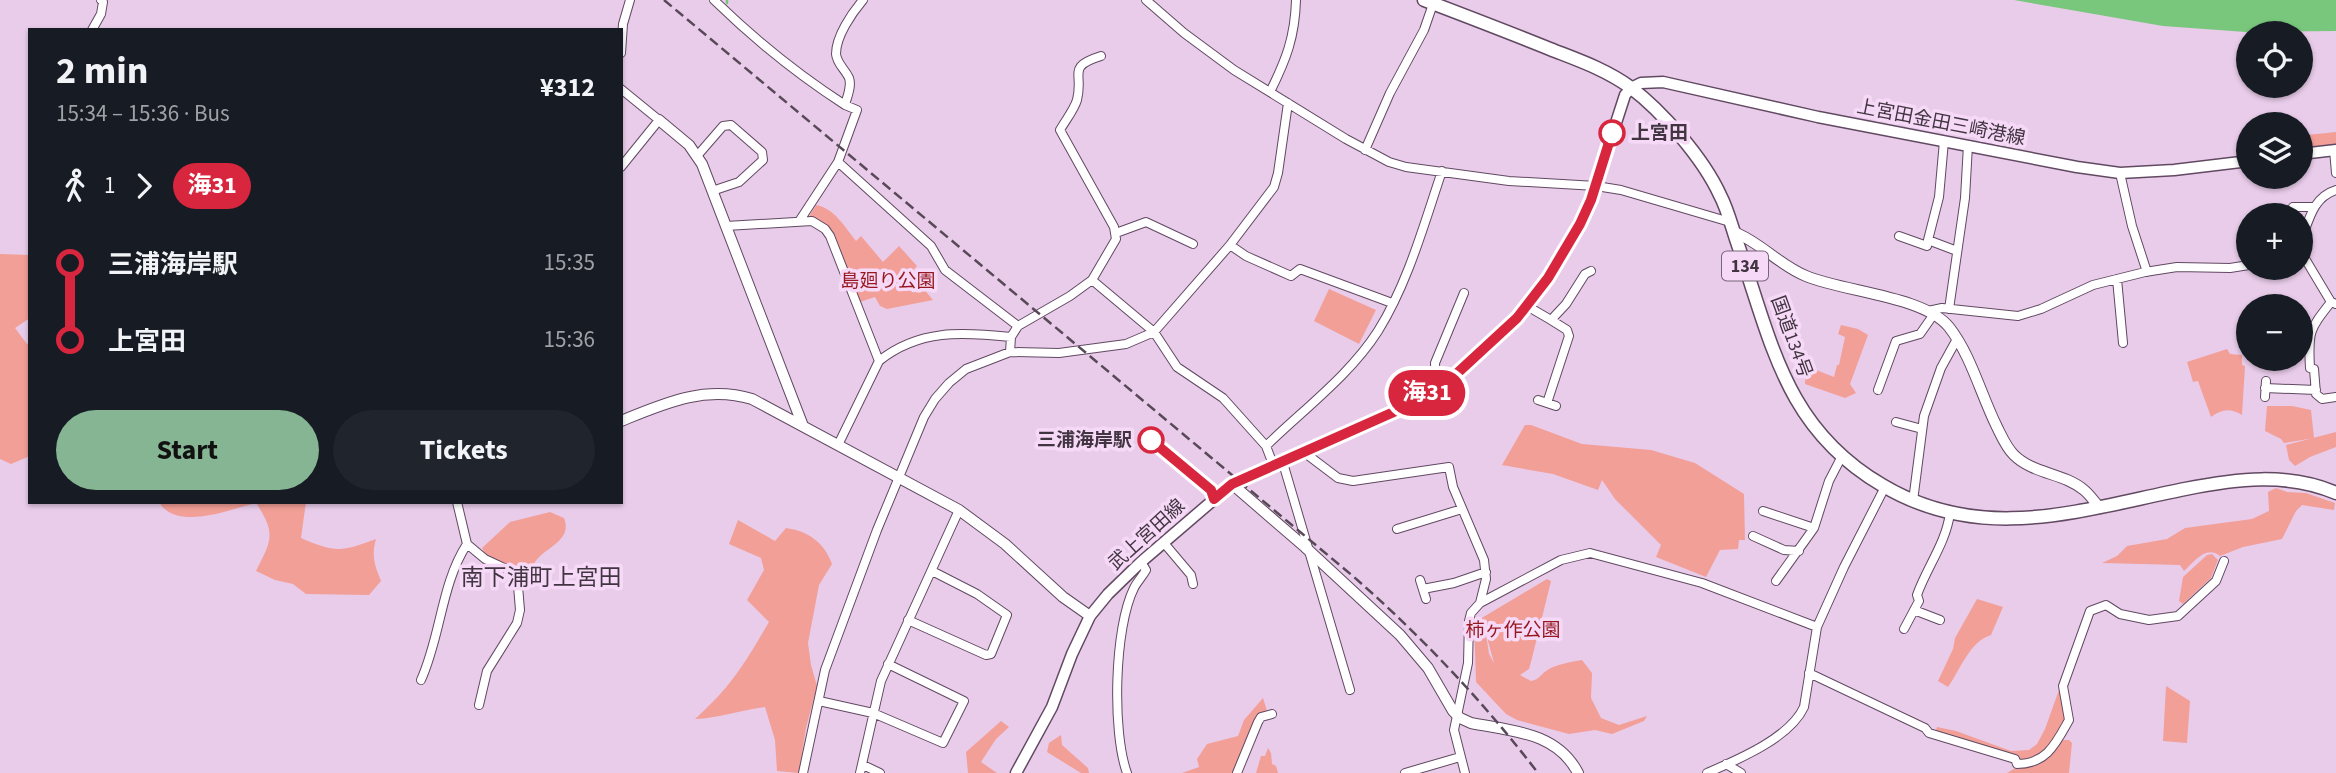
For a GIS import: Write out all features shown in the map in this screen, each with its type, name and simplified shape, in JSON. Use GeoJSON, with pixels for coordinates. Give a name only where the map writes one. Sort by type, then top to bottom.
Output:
{"type":"FeatureCollection","features":[{"type":"Feature","properties":{"kind":"highway","name":"国道134号"},"geometry":{"type":"LineString","coordinates":[[1429,2],[1594,65],[1631,88],[1685,141],[1720,194],[1770,342],[1792,395],[1815,428],[1842,456],[1863,474],[1885,487],[1913,501],[1950,513],[1982,519],[2020,520],[2199,486],[2246,480],[2296,482],[2336,493]]}},
{"type":"Feature","properties":{"kind":"main road","name":"上宮田金田三崎港線"},"geometry":{"type":"LineString","coordinates":[[1631,88],[1641,83],[1663,82],[1818,117],[2120,173],[2236,163]]}},
{"type":"Feature","properties":{"kind":"main road","name":"武上宮田線"},"geometry":{"type":"LineString","coordinates":[[1016,773],[1052,707],[1090,616],[1141,562],[1232,484],[1405,407],[1453,377],[1527,306],[1580,224],[1596,186],[1621,104],[1631,88]]}},
{"type":"Feature","properties":{"kind":"main road"},"geometry":{"type":"LineString","coordinates":[[2313,153],[2335,150]]}},
{"type":"Feature","properties":{"kind":"street"},"geometry":{"type":"LineString","coordinates":[[93,28],[101,14],[101,0]]}},
{"type":"Feature","properties":{"kind":"street"},"geometry":{"type":"LineString","coordinates":[[623,28],[630,0]]}},
{"type":"Feature","properties":{"kind":"street"},"geometry":{"type":"LineString","coordinates":[[714,0],[804,78],[845,105],[858,110],[838,162],[800,220]]}},
{"type":"Feature","properties":{"kind":"street"},"geometry":{"type":"LineString","coordinates":[[845,105],[850,87],[849,78],[839,64],[836,54],[853,13],[863,0]]}},
{"type":"Feature","properties":{"kind":"street"},"geometry":{"type":"LineString","coordinates":[[1146,0],[1224,63],[1389,162],[1406,167],[1509,181],[1621,190],[1732,227],[1784,265],[1805,276],[1931,312],[1946,324],[1957,339],[1995,424],[2010,450],[2027,465],[2083,489],[2098,506]]}},
{"type":"Feature","properties":{"kind":"street"},"geometry":{"type":"LineString","coordinates":[[1270,92],[1285,61],[1294,33],[1296,0]]}},
{"type":"Feature","properties":{"kind":"street"},"geometry":{"type":"LineString","coordinates":[[1365,149],[1390,93],[1424,30],[1429,2]]}},
{"type":"Feature","properties":{"kind":"street"},"geometry":{"type":"LineString","coordinates":[[1010,352],[1011,337],[1018,326],[1070,296],[1092,279],[1116,239],[1116,233],[1060,130],[1077,99],[1080,66],[1085,61],[1101,56]]}},
{"type":"Feature","properties":{"kind":"street"},"geometry":{"type":"LineString","coordinates":[[623,91],[689,145],[697,156],[803,426]]}},
{"type":"Feature","properties":{"kind":"street"},"geometry":{"type":"LineString","coordinates":[[803,773],[825,670],[877,530],[924,417],[935,398],[966,369],[1010,352],[1059,353],[1126,344],[1154,332],[1230,245],[1274,187],[1287,103]]}},
{"type":"Feature","properties":{"kind":"street"},"geometry":{"type":"LineString","coordinates":[[623,165],[659,120]]}},
{"type":"Feature","properties":{"kind":"street"},"geometry":{"type":"LineString","coordinates":[[697,156],[723,126],[731,125],[762,152],[763,160],[738,182],[712,191]]}},
{"type":"Feature","properties":{"kind":"street"},"geometry":{"type":"LineString","coordinates":[[1899,236],[1927,246],[1939,197],[1944,141]]}},
{"type":"Feature","properties":{"kind":"street"},"geometry":{"type":"LineString","coordinates":[[1949,309],[1965,198],[1968,145]]}},
{"type":"Feature","properties":{"kind":"street"},"geometry":{"type":"LineString","coordinates":[[2335,150],[2336,173]]}},
{"type":"Feature","properties":{"kind":"street"},"geometry":{"type":"LineString","coordinates":[[838,162],[932,246],[945,270],[1018,326]]}},
{"type":"Feature","properties":{"kind":"street"},"geometry":{"type":"LineString","coordinates":[[1266,446],[1364,349],[1379,330],[1412,258],[1442,171]]}},
{"type":"Feature","properties":{"kind":"street"},"geometry":{"type":"LineString","coordinates":[[2120,173],[2132,226],[2147,272]]}},
{"type":"Feature","properties":{"kind":"street"},"geometry":{"type":"LineString","coordinates":[[2314,207],[2321,198],[2336,190]]}},
{"type":"Feature","properties":{"kind":"street"},"geometry":{"type":"LineString","coordinates":[[726,226],[800,220],[818,224],[825,229],[879,361]]}},
{"type":"Feature","properties":{"kind":"street"},"geometry":{"type":"LineString","coordinates":[[1116,233],[1146,222],[1193,244]]}},
{"type":"Feature","properties":{"kind":"street"},"geometry":{"type":"LineString","coordinates":[[1928,240],[1957,251]]}},
{"type":"Feature","properties":{"kind":"street"},"geometry":{"type":"LineString","coordinates":[[1230,245],[1246,256],[1291,275],[1300,269],[1392,303]]}},
{"type":"Feature","properties":{"kind":"street"},"geometry":{"type":"LineString","coordinates":[[1931,312],[1949,309],[2018,316],[2041,309],[2093,285],[2147,272],[2177,267],[2236,267]]}},
{"type":"Feature","properties":{"kind":"street"},"geometry":{"type":"LineString","coordinates":[[1551,320],[1566,304],[1585,274],[1591,271]]}},
{"type":"Feature","properties":{"kind":"street"},"geometry":{"type":"LineString","coordinates":[[2313,271],[2333,303],[2312,326],[2308,340],[2310,368],[2314,369],[2316,394],[2322,399],[2336,397]]}},
{"type":"Feature","properties":{"kind":"street"},"geometry":{"type":"LineString","coordinates":[[1092,279],[1154,332],[1177,367],[1223,398],[1266,446],[1278,465],[1310,552],[1350,690]]}},
{"type":"Feature","properties":{"kind":"street"},"geometry":{"type":"LineString","coordinates":[[2117,279],[2117,333],[2123,343]]}},
{"type":"Feature","properties":{"kind":"street"},"geometry":{"type":"LineString","coordinates":[[1436,388],[1435,363],[1464,293]]}},
{"type":"Feature","properties":{"kind":"street"},"geometry":{"type":"LineString","coordinates":[[1527,306],[1567,330],[1569,336],[1547,403]]}},
{"type":"Feature","properties":{"kind":"street"},"geometry":{"type":"LineString","coordinates":[[1878,390],[1886,380],[1896,352],[1896,341],[1920,334],[1931,312]]}},
{"type":"Feature","properties":{"kind":"street"},"geometry":{"type":"LineString","coordinates":[[838,445],[879,361],[894,348],[920,339],[960,332],[1011,337]]}},
{"type":"Feature","properties":{"kind":"street"},"geometry":{"type":"LineString","coordinates":[[1913,501],[1924,416],[1941,369],[1957,339]]}},
{"type":"Feature","properties":{"kind":"street"},"geometry":{"type":"LineString","coordinates":[[2265,389],[2316,390]]}},
{"type":"Feature","properties":{"kind":"street"},"geometry":{"type":"LineString","coordinates":[[623,420],[678,399],[719,393],[752,400],[959,510],[983,526],[1048,584],[1090,616]]}},
{"type":"Feature","properties":{"kind":"street"},"geometry":{"type":"LineString","coordinates":[[1896,422],[1922,429]]}},
{"type":"Feature","properties":{"kind":"street"},"geometry":{"type":"LineString","coordinates":[[1305,453],[1338,478],[1353,481],[1449,467],[1453,487],[1484,560],[1486,572],[1480,603]]}},
{"type":"Feature","properties":{"kind":"street"},"geometry":{"type":"LineString","coordinates":[[1776,581],[1814,528],[1829,481],[1842,456]]}},
{"type":"Feature","properties":{"kind":"street"},"geometry":{"type":"LineString","coordinates":[[1232,484],[1408,643],[1428,668],[1457,716],[1471,723],[1541,738],[1562,750],[1578,773]]}},
{"type":"Feature","properties":{"kind":"street"},"geometry":{"type":"LineString","coordinates":[[1713,772],[1792,726],[1804,707],[1816,627],[1885,487]]}},
{"type":"Feature","properties":{"kind":"street"},"geometry":{"type":"LineString","coordinates":[[457,504],[467,544],[485,559],[517,574],[520,610],[517,623],[487,671],[479,705]]}},
{"type":"Feature","properties":{"kind":"street"},"geometry":{"type":"LineString","coordinates":[[1397,529],[1462,509]]}},
{"type":"Feature","properties":{"kind":"street"},"geometry":{"type":"LineString","coordinates":[[880,773],[862,769],[877,691],[959,510]]}},
{"type":"Feature","properties":{"kind":"street"},"geometry":{"type":"LineString","coordinates":[[1763,511],[1814,528]]}},
{"type":"Feature","properties":{"kind":"street"},"geometry":{"type":"LineString","coordinates":[[1905,629],[1919,601],[1917,595],[1926,569],[1945,537],[1950,513]]}},
{"type":"Feature","properties":{"kind":"street"},"geometry":{"type":"LineString","coordinates":[[1754,537],[1784,550],[1799,551]]}},
{"type":"Feature","properties":{"kind":"street"},"geometry":{"type":"LineString","coordinates":[[1164,543],[1191,575],[1193,584]]}},
{"type":"Feature","properties":{"kind":"street"},"geometry":{"type":"LineString","coordinates":[[421,680],[456,561],[467,544]]}},
{"type":"Feature","properties":{"kind":"street"},"geometry":{"type":"LineString","coordinates":[[1465,773],[1455,735],[1468,663],[1471,613],[1480,603],[1561,560],[1590,553],[1702,583],[1816,627]]}},
{"type":"Feature","properties":{"kind":"street"},"geometry":{"type":"LineString","coordinates":[[1810,673],[1925,728],[1929,733],[2015,759],[2017,764],[2037,762],[2045,755],[2069,720],[2063,686],[2090,611],[2106,605],[2120,614],[2149,620],[2178,616],[2216,581],[2224,561]]}},
{"type":"Feature","properties":{"kind":"street"},"geometry":{"type":"LineString","coordinates":[[1127,773],[1120,750],[1117,684],[1124,617],[1134,587],[1146,570],[1141,562]]}},
{"type":"Feature","properties":{"kind":"street"},"geometry":{"type":"LineString","coordinates":[[908,620],[986,655],[991,654],[1007,618],[1005,613],[977,594],[932,571]]}},
{"type":"Feature","properties":{"kind":"street"},"geometry":{"type":"LineString","coordinates":[[1426,599],[1421,584],[1455,587],[1486,572]]}},
{"type":"Feature","properties":{"kind":"street"},"geometry":{"type":"LineString","coordinates":[[1914,610],[1940,620]]}},
{"type":"Feature","properties":{"kind":"street"},"geometry":{"type":"LineString","coordinates":[[819,701],[873,713],[943,743],[964,704],[961,699],[888,664]]}},
{"type":"Feature","properties":{"kind":"street"},"geometry":{"type":"LineString","coordinates":[[1237,773],[1258,722],[1261,717],[1272,714]]}},
{"type":"Feature","properties":{"kind":"street"},"geometry":{"type":"LineString","coordinates":[[1405,773],[1460,757]]}},
{"type":"Feature","properties":{"kind":"street"},"geometry":{"type":"LineString","coordinates":[[1726,764],[1741,773]]}},
{"type":"Feature","properties":{"kind":"green space"},"geometry":{"type":"Polygon","coordinates":[[[2336,132],[2336,145],[2313,148],[2313,134],[2336,132]]]}},
{"type":"Feature","properties":{"kind":"green space","name":"島廻り公園"},"geometry":{"type":"Polygon","coordinates":[[[816,205],[834,214],[856,241],[861,236],[883,262],[899,246],[917,266],[907,277],[911,277],[916,284],[918,282],[933,300],[887,309],[880,306],[875,297],[860,302],[835,237],[826,226],[809,217],[816,205]]]}},
{"type":"Feature","properties":{"kind":"green space"},"geometry":{"type":"Polygon","coordinates":[[[0,254],[28,255],[28,319],[15,328],[28,344],[28,457],[11,464],[0,459],[0,254]]]}},
{"type":"Feature","properties":{"kind":"green space"},"geometry":{"type":"Polygon","coordinates":[[[1329,289],[1376,310],[1359,344],[1314,321],[1329,289]]]}},
{"type":"Feature","properties":{"kind":"green space"},"geometry":{"type":"Polygon","coordinates":[[[1841,325],[1858,329],[1868,335],[1850,384],[1856,393],[1845,398],[1805,384],[1806,366],[1834,377],[1845,337],[1838,334],[1841,325]]]}},
{"type":"Feature","properties":{"kind":"green space"},"geometry":{"type":"Polygon","coordinates":[[[2227,349],[2230,354],[2236,354],[2236,371],[2245,371],[2242,415],[2226,410],[2211,417],[2198,381],[2193,382],[2187,362],[2227,349]]]}},
{"type":"Feature","properties":{"kind":"green space"},"geometry":{"type":"Polygon","coordinates":[[[2267,406],[2292,406],[2311,410],[2314,438],[2284,443],[2265,431],[2267,406]]]}},
{"type":"Feature","properties":{"kind":"green space"},"geometry":{"type":"Polygon","coordinates":[[[1525,425],[1582,444],[1651,450],[1695,463],[1744,494],[1745,540],[1739,540],[1738,549],[1720,550],[1706,577],[1656,557],[1661,545],[1615,499],[1602,480],[1598,490],[1553,474],[1502,465],[1525,425]]]}},
{"type":"Feature","properties":{"kind":"green space"},"geometry":{"type":"Polygon","coordinates":[[[2336,432],[2336,447],[2295,466],[2289,460],[2286,445],[2336,432]]]}},
{"type":"Feature","properties":{"kind":"green space"},"geometry":{"type":"Polygon","coordinates":[[[2276,488],[2287,492],[2306,493],[2335,503],[2334,510],[2302,505],[2296,511],[2282,539],[2243,547],[2220,556],[2205,553],[2184,571],[2180,565],[2102,563],[2117,556],[2127,546],[2167,539],[2185,528],[2252,519],[2269,511],[2268,492],[2276,488]]]}},
{"type":"Feature","properties":{"kind":"green space"},"geometry":{"type":"Polygon","coordinates":[[[161,504],[252,504],[204,516],[178,516],[167,511],[161,504]]]}},
{"type":"Feature","properties":{"kind":"green space"},"geometry":{"type":"Polygon","coordinates":[[[257,504],[306,504],[301,538],[338,549],[376,539],[374,561],[381,581],[369,595],[306,594],[293,584],[275,580],[256,571],[268,544],[267,522],[257,504]]]}},
{"type":"Feature","properties":{"kind":"green space"},"geometry":{"type":"Polygon","coordinates":[[[550,512],[564,518],[565,532],[557,543],[539,557],[532,573],[492,566],[482,548],[510,522],[550,512]]]}},
{"type":"Feature","properties":{"kind":"green space"},"geometry":{"type":"Polygon","coordinates":[[[738,520],[775,541],[786,528],[808,535],[825,550],[832,564],[819,585],[808,643],[817,686],[806,728],[799,773],[777,771],[775,740],[765,707],[695,719],[736,674],[769,622],[747,600],[764,570],[761,558],[729,544],[738,520]]]}},
{"type":"Feature","properties":{"kind":"green space"},"geometry":{"type":"Polygon","coordinates":[[[2212,554],[2218,560],[2211,578],[2183,604],[2179,601],[2183,577],[2207,555],[2212,554]]]}},
{"type":"Feature","properties":{"kind":"green space","name":"柿ヶ作公園"},"geometry":{"type":"Polygon","coordinates":[[[1547,579],[1551,581],[1529,669],[1520,675],[1531,681],[1554,667],[1582,660],[1592,673],[1591,698],[1601,718],[1619,725],[1647,716],[1644,721],[1612,734],[1595,730],[1569,734],[1517,720],[1506,714],[1476,682],[1474,621],[1485,627],[1489,654],[1494,663],[1488,641],[1488,626],[1480,619],[1547,579]]]}},
{"type":"Feature","properties":{"kind":"green space"},"geometry":{"type":"Polygon","coordinates":[[[1977,599],[2003,607],[1991,635],[1971,650],[1948,687],[1938,681],[1953,649],[1955,638],[1977,599]]]}},
{"type":"Feature","properties":{"kind":"green space"},"geometry":{"type":"Polygon","coordinates":[[[2166,686],[2190,701],[2187,743],[2163,741],[2166,686]]]}},
{"type":"Feature","properties":{"kind":"green space"},"geometry":{"type":"Polygon","coordinates":[[[2060,687],[2066,720],[2040,758],[2018,762],[1935,733],[1937,727],[2011,751],[2029,750],[2037,744],[2045,729],[2060,687]]]}},
{"type":"Feature","properties":{"kind":"green space"},"geometry":{"type":"Polygon","coordinates":[[[1263,698],[1267,711],[1258,717],[1234,773],[1182,773],[1199,767],[1197,759],[1207,744],[1238,736],[1244,720],[1263,698]]]}},
{"type":"Feature","properties":{"kind":"green space"},"geometry":{"type":"Polygon","coordinates":[[[1001,721],[1009,727],[996,739],[981,762],[997,773],[968,773],[966,752],[1001,721]]]}},
{"type":"Feature","properties":{"kind":"green space"},"geometry":{"type":"Polygon","coordinates":[[[1061,735],[1062,745],[1088,768],[1089,773],[1081,773],[1047,752],[1049,743],[1061,735]]]}},
{"type":"Feature","properties":{"kind":"green space"},"geometry":{"type":"Polygon","coordinates":[[[2061,740],[2069,740],[2072,743],[2069,773],[2007,773],[2017,767],[2042,763],[2061,740]]]}},
{"type":"Feature","properties":{"kind":"green space"},"geometry":{"type":"Polygon","coordinates":[[[1268,748],[1272,764],[1276,766],[1278,773],[1256,773],[1261,756],[1265,756],[1268,748]]]}},
{"type":"Feature","properties":{"kind":"shaded area"},"geometry":{"type":"Polygon","coordinates":[[[2014,0],[2336,0],[2336,31],[2313,31],[2313,21],[2236,21],[2236,31],[2163,26],[2014,0]]]}},
{"type":"Feature","properties":{"kind":"railway"},"geometry":{"type":"LineString","coordinates":[[664,0],[1354,577],[1450,670],[1538,773]]}},
{"type":"Feature","properties":{"kind":"bus line","name":"海31"},"geometry":{"type":"LineString","coordinates":[[1151,440],[1211,490],[1214,499],[1232,484],[1405,407],[1453,377],[1517,318],[1548,278],[1591,200],[1612,133]]}},
{"type":"Feature","properties":{"kind":"place","name":"上宮田"},"geometry":{"type":"Point","coordinates":[1612,133]}},
{"type":"Feature","properties":{"kind":"place","name":"三浦海岸駅"},"geometry":{"type":"Point","coordinates":[1151,440]}},
{"type":"Feature","properties":{"kind":"district","name":"南下浦町上宮田"},"geometry":{"type":"Point","coordinates":[541,577]}}]}
